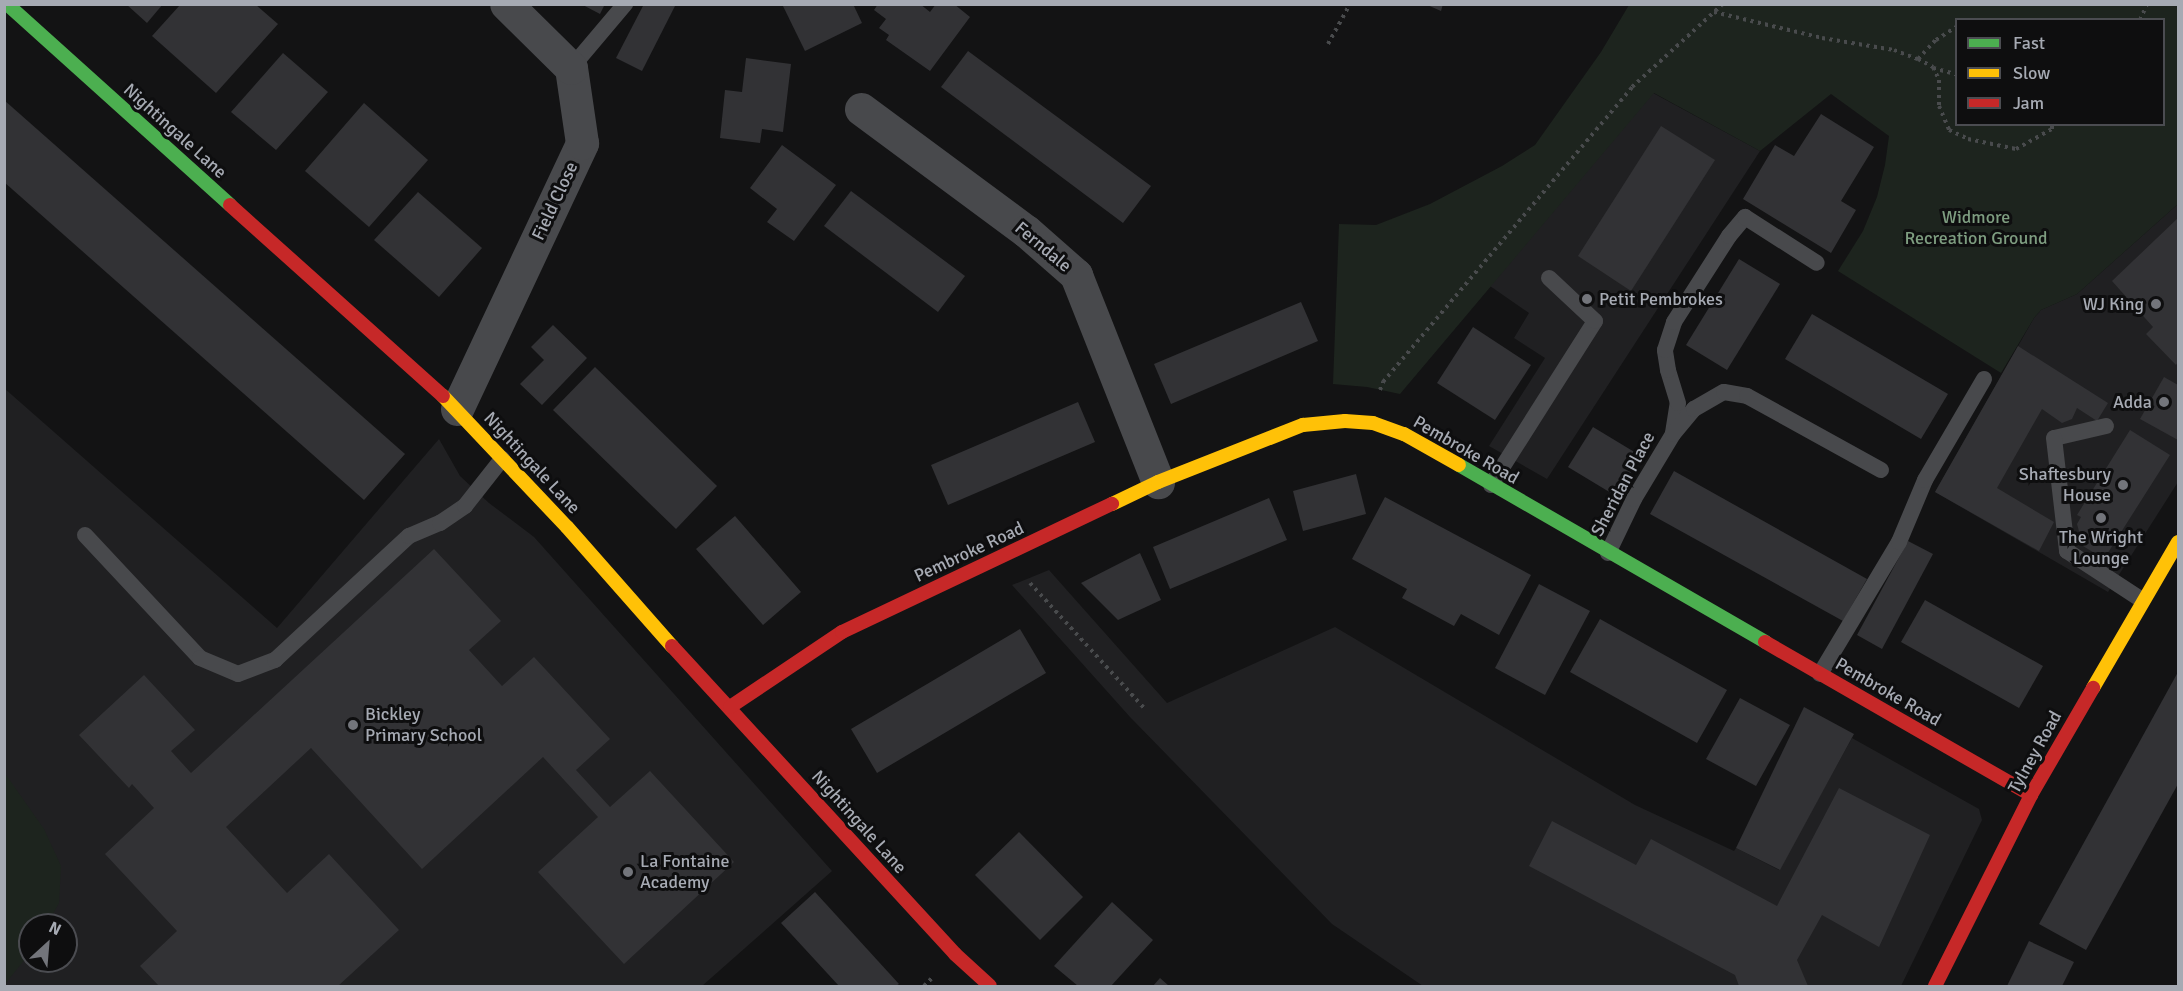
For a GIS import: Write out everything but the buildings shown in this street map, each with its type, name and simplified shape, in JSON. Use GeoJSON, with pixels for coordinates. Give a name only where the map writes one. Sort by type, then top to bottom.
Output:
{"type":"FeatureCollection","features":[{"type":"Feature","properties":{"kind":"street","name":"Nightingale Lane"},"geometry":{"type":"LineString","coordinates":[[7,4],[457,409],[955,954],[990,987]]}},
{"type":"Feature","properties":{"kind":"street"},"geometry":{"type":"LineString","coordinates":[[506,4],[571,68]]}},
{"type":"Feature","properties":{"kind":"street","name":"Field Close"},"geometry":{"type":"LineString","coordinates":[[457,409],[582,143],[571,68]]}},
{"type":"Feature","properties":{"kind":"street","name":"Ferndale"},"geometry":{"type":"LineString","coordinates":[[861,109],[1026,231],[1076,275],[1158,482]]}},
{"type":"Feature","properties":{"kind":"street","name":"Pembroke Road"},"geometry":{"type":"LineString","coordinates":[[730,707],[842,632],[1158,482],[1303,425],[1345,420],[1373,423],[1404,434],[2031,795]]}},
{"type":"Feature","properties":{"kind":"street","name":"Tylney Road"},"geometry":{"type":"LineString","coordinates":[[1935,987],[2031,795],[2142,600],[2178,542]]}},
{"type":"Feature","properties":{"kind":"lane"},"geometry":{"type":"LineString","coordinates":[[571,68],[625,4]]}},
{"type":"Feature","properties":{"kind":"lane"},"geometry":{"type":"LineString","coordinates":[[1673,434],[1678,404],[1665,350],[1674,322],[1729,236],[1745,217],[1817,263]]}},
{"type":"Feature","properties":{"kind":"lane"},"geometry":{"type":"LineString","coordinates":[[1491,485],[1595,321],[1549,278]]}},
{"type":"Feature","properties":{"kind":"lane"},"geometry":{"type":"LineString","coordinates":[[1820,674],[1899,542],[1925,480],[1984,380]]}},
{"type":"Feature","properties":{"kind":"lane"},"geometry":{"type":"LineString","coordinates":[[1673,434],[1694,409],[1724,392],[1747,396],[1881,470]]}},
{"type":"Feature","properties":{"kind":"lane"},"geometry":{"type":"LineString","coordinates":[[2106,426],[2054,438],[2067,551],[2142,600]]}},
{"type":"Feature","properties":{"kind":"lane","name":"Sheridan Place"},"geometry":{"type":"LineString","coordinates":[[1608,553],[1634,499],[1673,434]]}},
{"type":"Feature","properties":{"kind":"lane"},"geometry":{"type":"LineString","coordinates":[[85,535],[200,658],[238,674],[275,660],[409,536],[440,523],[465,506],[501,459]]}},
{"type":"Feature","properties":{"kind":"path"},"geometry":{"type":"LineString","coordinates":[[1328,44],[1350,4]]}},
{"type":"Feature","properties":{"kind":"path"},"geometry":{"type":"LineString","coordinates":[[1373,423],[1383,382],[1632,87],[1723,4]]}},
{"type":"Feature","properties":{"kind":"path"},"geometry":{"type":"LineString","coordinates":[[2141,18],[2147,4]]}},
{"type":"Feature","properties":{"kind":"path"},"geometry":{"type":"LineString","coordinates":[[1713,12],[1822,38],[1894,50],[1955,74]]}},
{"type":"Feature","properties":{"kind":"path"},"geometry":{"type":"LineString","coordinates":[[1918,59],[1936,40],[1955,28]]}},
{"type":"Feature","properties":{"kind":"path"},"geometry":{"type":"LineString","coordinates":[[1933,67],[1939,80],[1939,106],[1949,130],[1968,139],[2016,149],[2052,129],[2052,126]]}},
{"type":"Feature","properties":{"kind":"path"},"geometry":{"type":"LineString","coordinates":[[1017,549],[1026,578],[1144,708]]}},
{"type":"Feature","properties":{"kind":"shaded area","name":"Petit Pembrokes"},"geometry":{"type":"Polygon","coordinates":[[[1653,93],[1760,151],[1547,479],[1489,446],[1545,358],[1514,338],[1529,313],[1490,286],[1653,93]]]}},
{"type":"Feature","properties":{"kind":"shaded area"},"geometry":{"type":"Polygon","coordinates":[[[2178,204],[2178,482],[2108,592],[1935,492],[2034,318],[2041,310],[2077,294],[2178,204]]]}},
{"type":"Feature","properties":{"kind":"shaded area","name":"Bickley Primary School"},"geometry":{"type":"Polygon","coordinates":[[[4,388],[277,628],[439,439],[460,476],[489,503],[534,537],[832,871],[702,986],[5,986],[4,388]]]}},
{"type":"Feature","properties":{"kind":"shaded area"},"geometry":{"type":"Polygon","coordinates":[[[1049,570],[1167,703],[1335,627],[1635,805],[1734,851],[1736,848],[1779,870],[1852,738],[1979,809],[1982,820],[1901,986],[1423,986],[1332,924],[1130,717],[1012,585],[1049,570]]]}},
{"type":"Feature","properties":{"kind":"green space","name":"Widmore Recreation Ground"},"geometry":{"type":"Polygon","coordinates":[[[1629,5],[2178,5],[2178,204],[2077,294],[2041,310],[2001,373],[1838,271],[1863,231],[1877,197],[1889,136],[1831,94],[1760,151],[1654,93],[1400,394],[1367,387],[1333,384],[1339,224],[1376,225],[1430,204],[1502,166],[1535,145],[1601,52],[1629,5]]]}},
{"type":"Feature","properties":{"kind":"green space"},"geometry":{"type":"Polygon","coordinates":[[[4,772],[44,829],[61,866],[59,903],[54,913],[18,913],[18,968],[5,984],[4,772]]]}},
{"type":"Feature","properties":{"kind":"traffic: fast"},"geometry":{"type":"LineString","coordinates":[[7,4],[230,205]]}},
{"type":"Feature","properties":{"kind":"traffic: fast"},"geometry":{"type":"LineString","coordinates":[[1459,465],[1765,642]]}},
{"type":"Feature","properties":{"kind":"traffic: slow"},"geometry":{"type":"LineString","coordinates":[[443,396],[567,527],[672,646]]}},
{"type":"Feature","properties":{"kind":"traffic: slow"},"geometry":{"type":"LineString","coordinates":[[1112,504],[1158,482],[1303,425],[1345,421],[1373,423],[1404,434],[1459,465]]}},
{"type":"Feature","properties":{"kind":"traffic: slow"},"geometry":{"type":"LineString","coordinates":[[2093,688],[2178,542]]}},
{"type":"Feature","properties":{"kind":"traffic: jam"},"geometry":{"type":"LineString","coordinates":[[230,205],[443,396]]}},
{"type":"Feature","properties":{"kind":"traffic: jam"},"geometry":{"type":"LineString","coordinates":[[730,707],[842,632],[1112,504]]}},
{"type":"Feature","properties":{"kind":"traffic: jam"},"geometry":{"type":"LineString","coordinates":[[1765,642],[2031,795]]}},
{"type":"Feature","properties":{"kind":"traffic: jam"},"geometry":{"type":"LineString","coordinates":[[672,646],[955,954],[990,986]]}},
{"type":"Feature","properties":{"kind":"traffic: jam"},"geometry":{"type":"LineString","coordinates":[[1935,986],[2031,795],[2093,688]]}},
{"type":"Feature","properties":{"kind":"place","name":"Petit Pembrokes"},"geometry":{"type":"Point","coordinates":[1587,299]}},
{"type":"Feature","properties":{"kind":"place","name":"WJ King"},"geometry":{"type":"Point","coordinates":[2156,304]}},
{"type":"Feature","properties":{"kind":"place","name":"Adda"},"geometry":{"type":"Point","coordinates":[2164,402]}},
{"type":"Feature","properties":{"kind":"place","name":"Shaftesbury House"},"geometry":{"type":"Point","coordinates":[2123,485]}},
{"type":"Feature","properties":{"kind":"place","name":"The Wright Lounge"},"geometry":{"type":"Point","coordinates":[2101,518]}},
{"type":"Feature","properties":{"kind":"place","name":"Bickley Primary School"},"geometry":{"type":"Point","coordinates":[353,725]}},
{"type":"Feature","properties":{"kind":"place","name":"La Fontaine Academy"},"geometry":{"type":"Point","coordinates":[628,872]}}]}
